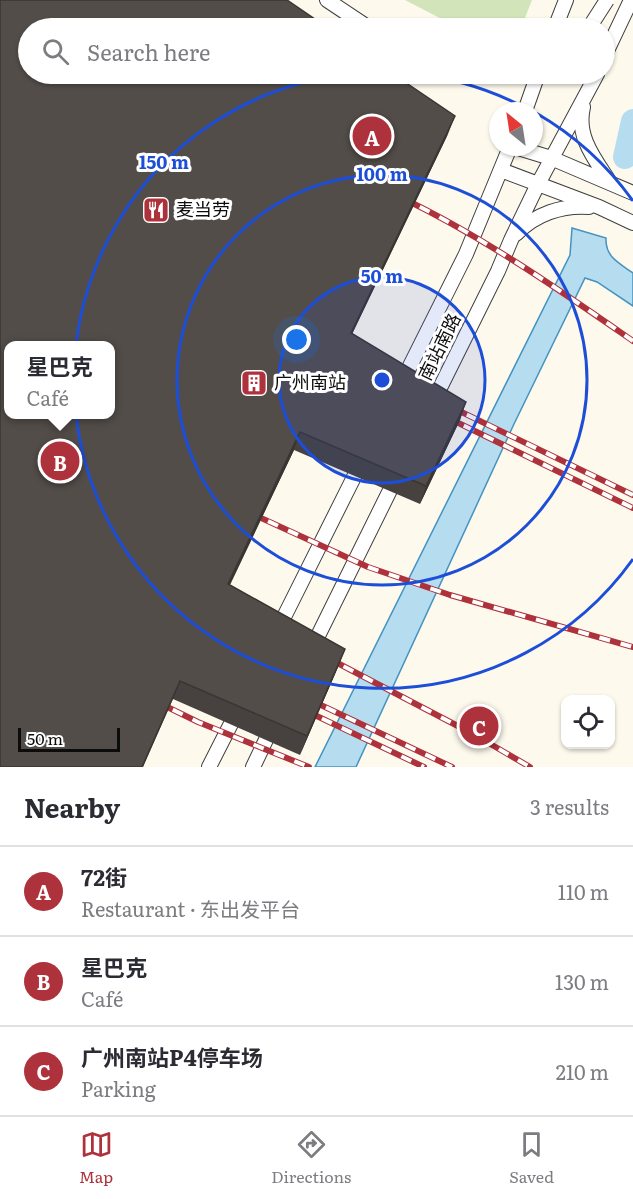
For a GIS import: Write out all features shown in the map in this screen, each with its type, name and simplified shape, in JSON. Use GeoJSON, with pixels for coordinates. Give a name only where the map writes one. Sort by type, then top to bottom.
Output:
{"type":"FeatureCollection","features":[{"type":"Feature","properties":{"kind":"street"},"geometry":{"type":"LineString","coordinates":[[327,0],[354,18]]}},
{"type":"Feature","properties":{"kind":"street"},"geometry":{"type":"LineString","coordinates":[[559,18],[566,0]]}},
{"type":"Feature","properties":{"kind":"street"},"geometry":{"type":"LineString","coordinates":[[595,18],[607,0]]}},
{"type":"Feature","properties":{"kind":"street"},"geometry":{"type":"LineString","coordinates":[[615,33],[630,0]]}},
{"type":"Feature","properties":{"kind":"street"},"geometry":{"type":"LineString","coordinates":[[528,102],[534,84]]}},
{"type":"Feature","properties":{"kind":"street","name":"南站南路"},"geometry":{"type":"LineString","coordinates":[[425,418],[498,271],[538,183],[592,84]]}},
{"type":"Feature","properties":{"kind":"street"},"geometry":{"type":"LineString","coordinates":[[593,84],[580,121],[589,150],[609,181]]}},
{"type":"Feature","properties":{"kind":"street"},"geometry":{"type":"LineString","coordinates":[[543,155],[609,181],[633,193]]}},
{"type":"Feature","properties":{"kind":"street","name":"南站南路"},"geometry":{"type":"LineString","coordinates":[[396,393],[466,254],[506,156]]}},
{"type":"Feature","properties":{"kind":"street"},"geometry":{"type":"LineString","coordinates":[[501,170],[599,207],[633,223]]}},
{"type":"Feature","properties":{"kind":"street"},"geometry":{"type":"LineString","coordinates":[[511,240],[522,228],[547,213],[578,206],[599,207]]}},
{"type":"Feature","properties":{"kind":"street"},"geometry":{"type":"LineString","coordinates":[[273,639],[370,446]]}},
{"type":"Feature","properties":{"kind":"street"},"geometry":{"type":"LineString","coordinates":[[305,661],[404,461]]}},
{"type":"Feature","properties":{"kind":"street"},"geometry":{"type":"LineString","coordinates":[[209,767],[247,692]]}},
{"type":"Feature","properties":{"kind":"street"},"geometry":{"type":"LineString","coordinates":[[253,767],[279,714]]}},
{"type":"Feature","properties":{"kind":"green space"},"geometry":{"type":"Polygon","coordinates":[[[405,0],[532,0],[525,18],[440,18],[405,0]]]}},
{"type":"Feature","properties":{"kind":"water"},"geometry":{"type":"Polygon","coordinates":[[[572,228],[606,238],[610,255],[633,273],[633,306],[597,282],[585,278],[514,424],[356,767],[315,767],[570,255],[572,228]]]}},
{"type":"Feature","properties":{"kind":"building","name":"广州南站"},"geometry":{"type":"Polygon","coordinates":[[[0,0],[287,0],[313,18],[18,18],[18,84],[408,84],[455,116],[351,333],[466,402],[426,486],[300,432],[228,584],[345,649],[307,736],[180,681],[142,767],[0,767],[0,0]]]}},
{"type":"Feature","properties":{"kind":"waterway"},"geometry":{"type":"LineString","coordinates":[[625,157],[633,121]]}},
{"type":"Feature","properties":{"kind":"railway"},"geometry":{"type":"LineString","coordinates":[[400,197],[490,246],[633,341]]}},
{"type":"Feature","properties":{"kind":"railway"},"geometry":{"type":"LineString","coordinates":[[447,405],[633,495]]}},
{"type":"Feature","properties":{"kind":"railway"},"geometry":{"type":"LineString","coordinates":[[444,416],[633,508]]}},
{"type":"Feature","properties":{"kind":"railway"},"geometry":{"type":"LineString","coordinates":[[248,512],[368,567],[450,595],[633,647]]}},
{"type":"Feature","properties":{"kind":"railway"},"geometry":{"type":"LineString","coordinates":[[324,656],[475,735],[530,767]]}},
{"type":"Feature","properties":{"kind":"railway"},"geometry":{"type":"LineString","coordinates":[[306,698],[452,767]]}},
{"type":"Feature","properties":{"kind":"railway"},"geometry":{"type":"LineString","coordinates":[[153,700],[198,722],[309,767]]}},
{"type":"Feature","properties":{"kind":"railway"},"geometry":{"type":"LineString","coordinates":[[302,709],[424,767]]}},
{"type":"Feature","properties":{"kind":"place","name":"72街"},"geometry":{"type":"Point","coordinates":[372,136]}},
{"type":"Feature","properties":{"kind":"place","name":"麦当劳"},"geometry":{"type":"Point","coordinates":[156,210]}},
{"type":"Feature","properties":{"kind":"place","name":"广州南站"},"geometry":{"type":"Point","coordinates":[254,383]}},
{"type":"Feature","properties":{"kind":"place","name":"星巴克"},"geometry":{"type":"Point","coordinates":[60,461]}},
{"type":"Feature","properties":{"kind":"place","name":"广州南站P4停车场"},"geometry":{"type":"Point","coordinates":[479,726]}}]}
